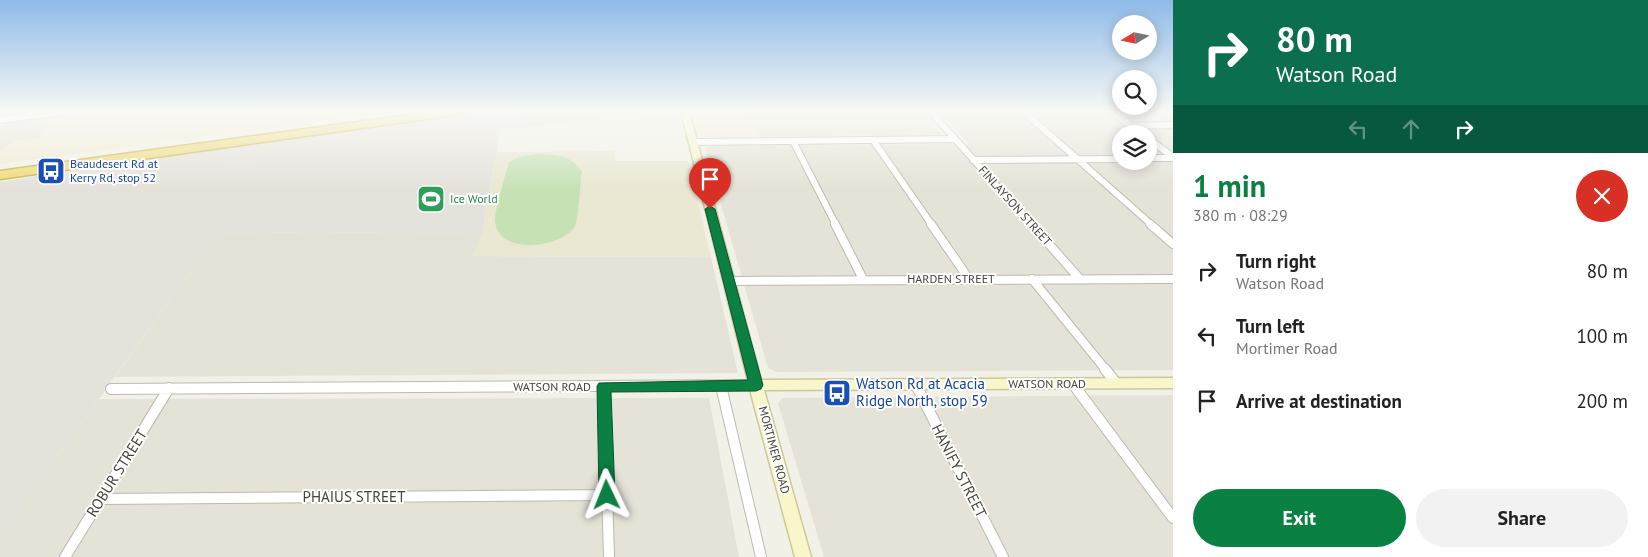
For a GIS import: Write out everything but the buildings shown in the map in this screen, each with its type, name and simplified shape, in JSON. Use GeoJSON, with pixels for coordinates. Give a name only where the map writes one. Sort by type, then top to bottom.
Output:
{"type":"FeatureCollection","features":[{"type":"Feature","properties":{"kind":"highway"},"geometry":{"type":"LineString","coordinates":[[0,170],[242,137]]}},
{"type":"Feature","properties":{"kind":"highway"},"geometry":{"type":"LineString","coordinates":[[0,175],[274,137]]}},
{"type":"Feature","properties":{"kind":"main road","name":"MORTIMER ROAD"},"geometry":{"type":"LineString","coordinates":[[691,137],[803,557]]}},
{"type":"Feature","properties":{"kind":"main road","name":"WATSON ROAD"},"geometry":{"type":"LineString","coordinates":[[756,385],[1173,383]]}},
{"type":"Feature","properties":{"kind":"street","name":"FINLAYSON STREET"},"geometry":{"type":"LineString","coordinates":[[952,137],[1080,279]]}},
{"type":"Feature","properties":{"kind":"street"},"geometry":{"type":"LineString","coordinates":[[1052,137],[1173,244]]}},
{"type":"Feature","properties":{"kind":"street"},"geometry":{"type":"LineString","coordinates":[[873,140],[969,279]]}},
{"type":"Feature","properties":{"kind":"street"},"geometry":{"type":"LineString","coordinates":[[692,142],[955,140]]}},
{"type":"Feature","properties":{"kind":"street"},"geometry":{"type":"LineString","coordinates":[[793,141],[863,279]]}},
{"type":"Feature","properties":{"kind":"street"},"geometry":{"type":"LineString","coordinates":[[1157,145],[1173,158]]}},
{"type":"Feature","properties":{"kind":"street"},"geometry":{"type":"LineString","coordinates":[[973,160],[1112,158]]}},
{"type":"Feature","properties":{"kind":"street"},"geometry":{"type":"LineString","coordinates":[[1157,158],[1173,158]]}},
{"type":"Feature","properties":{"kind":"street"},"geometry":{"type":"LineString","coordinates":[[1032,279],[1116,383]]}},
{"type":"Feature","properties":{"kind":"street","name":"HARDEN STREET"},"geometry":{"type":"LineString","coordinates":[[729,281],[1173,279]]}},
{"type":"Feature","properties":{"kind":"street"},"geometry":{"type":"LineString","coordinates":[[1073,384],[1173,518]]}},
{"type":"Feature","properties":{"kind":"street","name":"WATSON ROAD"},"geometry":{"type":"LineString","coordinates":[[111,389],[756,385]]}},
{"type":"Feature","properties":{"kind":"street","name":"HANIFY STREET"},"geometry":{"type":"LineString","coordinates":[[916,385],[1003,557]]}},
{"type":"Feature","properties":{"kind":"street"},"geometry":{"type":"LineString","coordinates":[[604,386],[609,557]]}},
{"type":"Feature","properties":{"kind":"street"},"geometry":{"type":"LineString","coordinates":[[721,386],[761,557]]}},
{"type":"Feature","properties":{"kind":"street","name":"ROBUR STREET"},"geometry":{"type":"LineString","coordinates":[[65,557],[169,388]]}},
{"type":"Feature","properties":{"kind":"street","name":"PHAIUS STREET"},"geometry":{"type":"LineString","coordinates":[[101,499],[607,495]]}},
{"type":"Feature","properties":{"kind":"shaded area"},"geometry":{"type":"Polygon","coordinates":[[[0,137],[41,137],[14,141],[0,151],[0,137]]]}},
{"type":"Feature","properties":{"kind":"shaded area"},"geometry":{"type":"Polygon","coordinates":[[[202,137],[0,164],[0,151],[14,141],[40,138],[202,137]]]}},
{"type":"Feature","properties":{"kind":"shaded area"},"geometry":{"type":"Polygon","coordinates":[[[499,137],[482,234],[309,232],[217,234],[0,537],[0,182],[283,138],[499,137]]]}},
{"type":"Feature","properties":{"kind":"shaded area"},"geometry":{"type":"Polygon","coordinates":[[[963,137],[1112,137],[1112,170],[1157,170],[1157,137],[1173,137],[1173,370],[776,372],[768,368],[705,149],[709,146],[969,144],[963,137]]]}},
{"type":"Feature","properties":{"kind":"shaded area"},"geometry":{"type":"Polygon","coordinates":[[[614,151],[615,161],[688,161],[711,257],[473,256],[482,234],[497,152],[614,151]]]}},
{"type":"Feature","properties":{"kind":"shaded area"},"geometry":{"type":"Polygon","coordinates":[[[252,154],[252,157],[257,161],[256,164],[227,164],[230,157],[252,154]]]}},
{"type":"Feature","properties":{"kind":"shaded area"},"geometry":{"type":"Polygon","coordinates":[[[309,232],[482,234],[473,256],[711,257],[738,373],[115,377],[217,234],[309,232]]]}},
{"type":"Feature","properties":{"kind":"shaded area"},"geometry":{"type":"Polygon","coordinates":[[[1173,395],[1173,557],[824,557],[778,403],[783,398],[1173,395]]]}},
{"type":"Feature","properties":{"kind":"shaded area"},"geometry":{"type":"Polygon","coordinates":[[[709,398],[739,557],[0,557],[0,537],[99,399],[709,398]]]}},
{"type":"Feature","properties":{"kind":"green space"},"geometry":{"type":"Polygon","coordinates":[[[535,154],[567,158],[582,171],[576,224],[566,235],[556,240],[543,244],[517,244],[506,240],[499,232],[495,221],[496,210],[509,162],[518,157],[535,154]]]}},
{"type":"Feature","properties":{"kind":"place","name":"Beaudesert Rd at Kerry Rd, stop 52"},"geometry":{"type":"Point","coordinates":[51,171]}},
{"type":"Feature","properties":{"kind":"place","name":"Ice World"},"geometry":{"type":"Point","coordinates":[431,199]}},
{"type":"Feature","properties":{"kind":"place","name":"Watson Rd at Acacia Ridge North, stop 59"},"geometry":{"type":"Point","coordinates":[837,393]}},
{"type":"Feature","properties":{"kind":"route"},"geometry":{"type":"LineString","coordinates":[[607,495],[604,386],[756,385],[710,209]]}}]}
